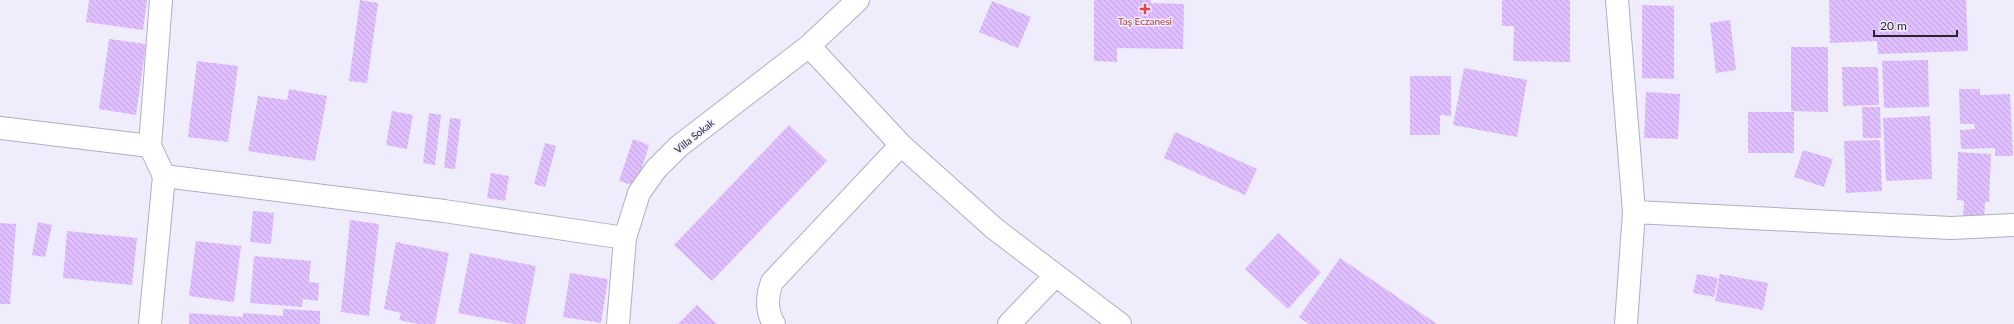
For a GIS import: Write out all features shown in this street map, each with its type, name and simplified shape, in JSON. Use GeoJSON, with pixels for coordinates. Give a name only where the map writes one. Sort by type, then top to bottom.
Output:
{"type":"FeatureCollection","features":[{"type":"Feature","properties":{"kind":"street"},"geometry":{"type":"LineString","coordinates":[[150,324],[164,176],[150,146],[161,0]]}},
{"type":"Feature","properties":{"kind":"street","name":"Villa Sokak"},"geometry":{"type":"LineString","coordinates":[[618,324],[625,238],[639,192],[656,169],[678,147],[809,46],[858,0]]}},
{"type":"Feature","properties":{"kind":"street"},"geometry":{"type":"LineString","coordinates":[[1618,0],[1634,212],[1626,324]]}},
{"type":"Feature","properties":{"kind":"street"},"geometry":{"type":"LineString","coordinates":[[809,46],[901,145],[995,229],[1120,324]]}},
{"type":"Feature","properties":{"kind":"street"},"geometry":{"type":"LineString","coordinates":[[0,128],[150,146]]}},
{"type":"Feature","properties":{"kind":"street"},"geometry":{"type":"LineString","coordinates":[[774,324],[769,310],[768,301],[772,282],[901,145]]}},
{"type":"Feature","properties":{"kind":"street"},"geometry":{"type":"LineString","coordinates":[[164,176],[444,211],[625,238]]}},
{"type":"Feature","properties":{"kind":"street"},"geometry":{"type":"LineString","coordinates":[[1634,212],[1951,228],[2014,225]]}},
{"type":"Feature","properties":{"kind":"street"},"geometry":{"type":"LineString","coordinates":[[1009,324],[1055,276]]}},
{"type":"Feature","properties":{"kind":"building"},"geometry":{"type":"Polygon","coordinates":[[[89,0],[147,0],[143,30],[86,22],[89,0]]]}},
{"type":"Feature","properties":{"kind":"building"},"geometry":{"type":"Polygon","coordinates":[[[360,0],[378,3],[367,83],[349,81],[360,0]]]}},
{"type":"Feature","properties":{"kind":"building"},"geometry":{"type":"Polygon","coordinates":[[[1094,0],[1151,0],[1151,3],[1184,4],[1183,49],[1117,48],[1117,62],[1094,61],[1094,0]]]}},
{"type":"Feature","properties":{"kind":"building"},"geometry":{"type":"Polygon","coordinates":[[[1502,0],[1570,0],[1570,62],[1513,61],[1514,26],[1502,26],[1502,0]]]}},
{"type":"Feature","properties":{"kind":"building"},"geometry":{"type":"Polygon","coordinates":[[[1829,0],[1966,0],[1968,51],[1878,54],[1877,41],[1830,43],[1829,0]]]}},
{"type":"Feature","properties":{"kind":"building"},"geometry":{"type":"Polygon","coordinates":[[[992,1],[1031,17],[1018,48],[979,32],[992,1]]]}},
{"type":"Feature","properties":{"kind":"building"},"geometry":{"type":"Polygon","coordinates":[[[1642,5],[1674,6],[1674,79],[1642,78],[1642,5]]]}},
{"type":"Feature","properties":{"kind":"building"},"geometry":{"type":"Polygon","coordinates":[[[1730,20],[1736,70],[1716,73],[1710,23],[1730,20]]]}},
{"type":"Feature","properties":{"kind":"building"},"geometry":{"type":"Polygon","coordinates":[[[109,39],[146,44],[136,115],[99,109],[109,39]]]}},
{"type":"Feature","properties":{"kind":"building"},"geometry":{"type":"Polygon","coordinates":[[[1791,47],[1828,47],[1828,112],[1791,111],[1791,47]]]}},
{"type":"Feature","properties":{"kind":"building"},"geometry":{"type":"Polygon","coordinates":[[[1928,60],[1929,107],[1884,108],[1882,61],[1928,60]]]}},
{"type":"Feature","properties":{"kind":"building"},"geometry":{"type":"Polygon","coordinates":[[[197,61],[238,66],[228,142],[188,137],[197,61]]]}},
{"type":"Feature","properties":{"kind":"building"},"geometry":{"type":"Polygon","coordinates":[[[1842,67],[1878,67],[1879,105],[1843,106],[1842,67]]]}},
{"type":"Feature","properties":{"kind":"building"},"geometry":{"type":"Polygon","coordinates":[[[1464,68],[1527,80],[1517,137],[1453,125],[1464,68]]]}},
{"type":"Feature","properties":{"kind":"building"},"geometry":{"type":"Polygon","coordinates":[[[1410,76],[1451,76],[1451,116],[1440,115],[1440,135],[1410,135],[1410,76]]]}},
{"type":"Feature","properties":{"kind":"building"},"geometry":{"type":"Polygon","coordinates":[[[289,89],[327,96],[315,161],[248,151],[258,96],[287,100],[289,89]]]}},
{"type":"Feature","properties":{"kind":"building"},"geometry":{"type":"Polygon","coordinates":[[[1959,89],[1980,89],[1980,95],[2010,94],[2013,156],[1995,156],[1995,148],[1961,149],[1960,130],[1975,129],[1974,124],[1960,124],[1959,89]]]}},
{"type":"Feature","properties":{"kind":"building"},"geometry":{"type":"Polygon","coordinates":[[[1646,92],[1680,94],[1678,139],[1644,138],[1646,92]]]}},
{"type":"Feature","properties":{"kind":"building"},"geometry":{"type":"Polygon","coordinates":[[[1862,107],[1880,107],[1881,138],[1863,138],[1862,107]]]}},
{"type":"Feature","properties":{"kind":"building"},"geometry":{"type":"Polygon","coordinates":[[[392,111],[413,115],[407,149],[386,145],[392,111]]]}},
{"type":"Feature","properties":{"kind":"building"},"geometry":{"type":"Polygon","coordinates":[[[1748,112],[1794,112],[1794,153],[1748,153],[1748,112]]]}},
{"type":"Feature","properties":{"kind":"building"},"geometry":{"type":"Polygon","coordinates":[[[429,113],[441,115],[435,165],[423,163],[429,113]]]}},
{"type":"Feature","properties":{"kind":"building"},"geometry":{"type":"Polygon","coordinates":[[[1930,116],[1932,179],[1886,181],[1883,118],[1930,116]]]}},
{"type":"Feature","properties":{"kind":"building"},"geometry":{"type":"Polygon","coordinates":[[[450,118],[461,119],[455,169],[444,168],[450,118]]]}},
{"type":"Feature","properties":{"kind":"building"},"geometry":{"type":"Polygon","coordinates":[[[789,125],[827,161],[712,281],[674,245],[789,125]]]}},
{"type":"Feature","properties":{"kind":"building"},"geometry":{"type":"Polygon","coordinates":[[[1175,132],[1257,169],[1245,195],[1164,158],[1175,132]]]}},
{"type":"Feature","properties":{"kind":"building"},"geometry":{"type":"Polygon","coordinates":[[[633,139],[649,145],[636,186],[619,181],[633,139]]]}},
{"type":"Feature","properties":{"kind":"building"},"geometry":{"type":"Polygon","coordinates":[[[1880,140],[1882,191],[1846,193],[1844,141],[1880,140]]]}},
{"type":"Feature","properties":{"kind":"building"},"geometry":{"type":"Polygon","coordinates":[[[545,143],[556,146],[545,187],[534,184],[545,143]]]}},
{"type":"Feature","properties":{"kind":"building"},"geometry":{"type":"Polygon","coordinates":[[[1803,150],[1833,159],[1824,187],[1794,177],[1803,150]]]}},
{"type":"Feature","properties":{"kind":"building"},"geometry":{"type":"Polygon","coordinates":[[[1958,152],[1991,154],[1989,202],[1985,202],[1984,220],[1963,219],[1964,201],[1957,200],[1958,152]]]}},
{"type":"Feature","properties":{"kind":"building"},"geometry":{"type":"Polygon","coordinates":[[[491,173],[509,176],[505,201],[487,198],[491,173]]]}},
{"type":"Feature","properties":{"kind":"building"},"geometry":{"type":"Polygon","coordinates":[[[253,211],[274,213],[271,244],[250,242],[253,211]]]}},
{"type":"Feature","properties":{"kind":"building"},"geometry":{"type":"Polygon","coordinates":[[[350,220],[379,224],[369,316],[341,312],[350,220]]]}},
{"type":"Feature","properties":{"kind":"building"},"geometry":{"type":"Polygon","coordinates":[[[38,222],[52,225],[45,257],[32,255],[38,222]]]}},
{"type":"Feature","properties":{"kind":"building"},"geometry":{"type":"Polygon","coordinates":[[[0,223],[16,224],[10,304],[0,304],[0,223]]]}},
{"type":"Feature","properties":{"kind":"building"},"geometry":{"type":"Polygon","coordinates":[[[67,231],[137,238],[132,285],[63,278],[67,231]]]}},
{"type":"Feature","properties":{"kind":"building"},"geometry":{"type":"Polygon","coordinates":[[[1278,233],[1321,272],[1288,309],[1245,269],[1278,233]]]}},
{"type":"Feature","properties":{"kind":"building"},"geometry":{"type":"Polygon","coordinates":[[[196,241],[241,246],[234,302],[189,296],[196,241]]]}},
{"type":"Feature","properties":{"kind":"building"},"geometry":{"type":"Polygon","coordinates":[[[396,242],[449,253],[435,324],[418,324],[399,320],[401,313],[384,309],[396,242]]]}},
{"type":"Feature","properties":{"kind":"building"},"geometry":{"type":"Polygon","coordinates":[[[470,253],[536,266],[525,324],[514,324],[458,313],[470,253]]]}},
{"type":"Feature","properties":{"kind":"building"},"geometry":{"type":"Polygon","coordinates":[[[254,256],[311,261],[309,282],[319,283],[318,301],[303,299],[302,307],[250,303],[254,256]]]}},
{"type":"Feature","properties":{"kind":"building"},"geometry":{"type":"Polygon","coordinates":[[[1340,258],[1437,324],[1309,324],[1299,317],[1340,258]]]}},
{"type":"Feature","properties":{"kind":"building"},"geometry":{"type":"Polygon","coordinates":[[[570,273],[608,279],[601,323],[563,317],[570,273]]]}},
{"type":"Feature","properties":{"kind":"building"},"geometry":{"type":"Polygon","coordinates":[[[1697,274],[1718,278],[1714,297],[1693,293],[1697,274]]]}},
{"type":"Feature","properties":{"kind":"building"},"geometry":{"type":"Polygon","coordinates":[[[1720,274],[1768,283],[1763,310],[1715,301],[1720,274]]]}},
{"type":"Feature","properties":{"kind":"building"},"geometry":{"type":"Polygon","coordinates":[[[697,305],[717,324],[678,324],[697,305]]]}},
{"type":"Feature","properties":{"kind":"building"},"geometry":{"type":"Polygon","coordinates":[[[283,309],[320,311],[320,324],[189,324],[189,313],[243,317],[243,313],[283,316],[283,309]]]}},
{"type":"Feature","properties":{"kind":"place","name":"Taş Eczanesi"},"geometry":{"type":"Point","coordinates":[1145,9]}}]}
